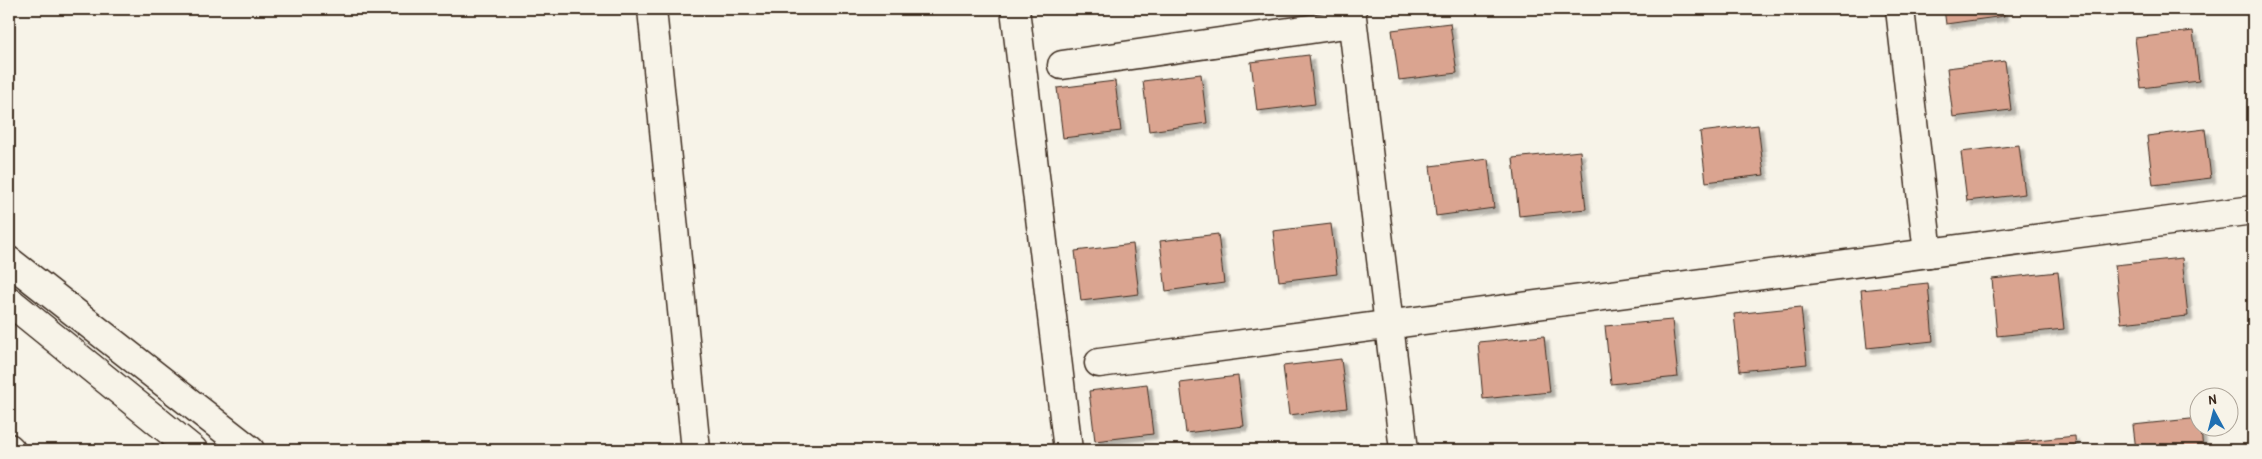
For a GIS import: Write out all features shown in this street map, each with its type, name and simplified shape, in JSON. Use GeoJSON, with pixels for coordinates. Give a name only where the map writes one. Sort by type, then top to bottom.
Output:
{"type":"FeatureCollection","features":[{"type":"Feature","properties":{"kind":"street"},"geometry":{"type":"LineString","coordinates":[[652,9],[696,450]]}},
{"type":"Feature","properties":{"kind":"street"},"geometry":{"type":"LineString","coordinates":[[1015,9],[1068,450]]}},
{"type":"Feature","properties":{"kind":"street"},"geometry":{"type":"LineString","coordinates":[[1900,9],[1928,253]]}},
{"type":"Feature","properties":{"kind":"street"},"geometry":{"type":"LineString","coordinates":[[1062,65],[1351,16],[1404,450]]}},
{"type":"Feature","properties":{"kind":"street"},"geometry":{"type":"LineString","coordinates":[[1099,363],[2253,210]]}},
{"type":"Feature","properties":{"kind":"street"},"geometry":{"type":"LineString","coordinates":[[9,261],[250,450]]}},
{"type":"Feature","properties":{"kind":"street"},"geometry":{"type":"LineString","coordinates":[[9,301],[193,450]]}},
{"type":"Feature","properties":{"kind":"building"},"geometry":{"type":"Polygon","coordinates":[[[1944,9],[2003,9],[2004,16],[1946,24],[1944,9]]]}},
{"type":"Feature","properties":{"kind":"building"},"geometry":{"type":"Polygon","coordinates":[[[1450,23],[1457,73],[1399,80],[1392,30],[1450,23]]]}},
{"type":"Feature","properties":{"kind":"building"},"geometry":{"type":"Polygon","coordinates":[[[2193,31],[2199,81],[2141,88],[2135,38],[2193,31]]]}},
{"type":"Feature","properties":{"kind":"building"},"geometry":{"type":"Polygon","coordinates":[[[1309,55],[1315,104],[1257,111],[1251,62],[1309,55]]]}},
{"type":"Feature","properties":{"kind":"building"},"geometry":{"type":"Polygon","coordinates":[[[2005,61],[2011,110],[1953,117],[1947,68],[2005,61]]]}},
{"type":"Feature","properties":{"kind":"building"},"geometry":{"type":"Polygon","coordinates":[[[1201,74],[1207,123],[1149,131],[1143,81],[1201,74]]]}},
{"type":"Feature","properties":{"kind":"building"},"geometry":{"type":"Polygon","coordinates":[[[1115,81],[1121,131],[1063,138],[1057,88],[1115,81]]]}},
{"type":"Feature","properties":{"kind":"building"},"geometry":{"type":"Polygon","coordinates":[[[1758,125],[1764,175],[1706,182],[1700,132],[1758,125]]]}},
{"type":"Feature","properties":{"kind":"building"},"geometry":{"type":"Polygon","coordinates":[[[2205,129],[2211,178],[2153,185],[2147,136],[2205,129]]]}},
{"type":"Feature","properties":{"kind":"building"},"geometry":{"type":"Polygon","coordinates":[[[2019,145],[2025,194],[1967,201],[1961,152],[2019,145]]]}},
{"type":"Feature","properties":{"kind":"building"},"geometry":{"type":"Polygon","coordinates":[[[1580,151],[1586,209],[1519,216],[1513,158],[1580,151]]]}},
{"type":"Feature","properties":{"kind":"building"},"geometry":{"type":"Polygon","coordinates":[[[1488,159],[1494,208],[1436,216],[1430,166],[1488,159]]]}},
{"type":"Feature","properties":{"kind":"building"},"geometry":{"type":"Polygon","coordinates":[[[1331,224],[1337,274],[1279,281],[1273,231],[1331,224]]]}},
{"type":"Feature","properties":{"kind":"building"},"geometry":{"type":"Polygon","coordinates":[[[1218,234],[1224,283],[1166,291],[1160,241],[1218,234]]]}},
{"type":"Feature","properties":{"kind":"building"},"geometry":{"type":"Polygon","coordinates":[[[1133,244],[1139,294],[1081,301],[1075,251],[1133,244]]]}},
{"type":"Feature","properties":{"kind":"building"},"geometry":{"type":"Polygon","coordinates":[[[2182,258],[2188,316],[2121,323],[2115,265],[2182,258]]]}},
{"type":"Feature","properties":{"kind":"building"},"geometry":{"type":"Polygon","coordinates":[[[2058,272],[2064,329],[1997,336],[1992,279],[2058,272]]]}},
{"type":"Feature","properties":{"kind":"building"},"geometry":{"type":"Polygon","coordinates":[[[1928,283],[1933,341],[1867,348],[1861,290],[1928,283]]]}},
{"type":"Feature","properties":{"kind":"building"},"geometry":{"type":"Polygon","coordinates":[[[1801,307],[1807,364],[1740,371],[1734,314],[1801,307]]]}},
{"type":"Feature","properties":{"kind":"building"},"geometry":{"type":"Polygon","coordinates":[[[1672,320],[1678,377],[1611,384],[1605,326],[1672,320]]]}},
{"type":"Feature","properties":{"kind":"building"},"geometry":{"type":"Polygon","coordinates":[[[1544,336],[1550,392],[1483,399],[1478,342],[1544,336]]]}},
{"type":"Feature","properties":{"kind":"building"},"geometry":{"type":"Polygon","coordinates":[[[1341,359],[1347,408],[1289,415],[1283,366],[1341,359]]]}},
{"type":"Feature","properties":{"kind":"building"},"geometry":{"type":"Polygon","coordinates":[[[1238,376],[1244,426],[1186,433],[1180,383],[1238,376]]]}},
{"type":"Feature","properties":{"kind":"building"},"geometry":{"type":"Polygon","coordinates":[[[1147,384],[1153,434],[1095,441],[1089,391],[1147,384]]]}},
{"type":"Feature","properties":{"kind":"building"},"geometry":{"type":"Polygon","coordinates":[[[2190,419],[2190,436],[2202,436],[2203,450],[2136,450],[2133,425],[2190,419]]]}},
{"type":"Feature","properties":{"kind":"building"},"geometry":{"type":"Polygon","coordinates":[[[2075,436],[2076,450],[2009,450],[2008,443],[2075,436]]]}}]}
